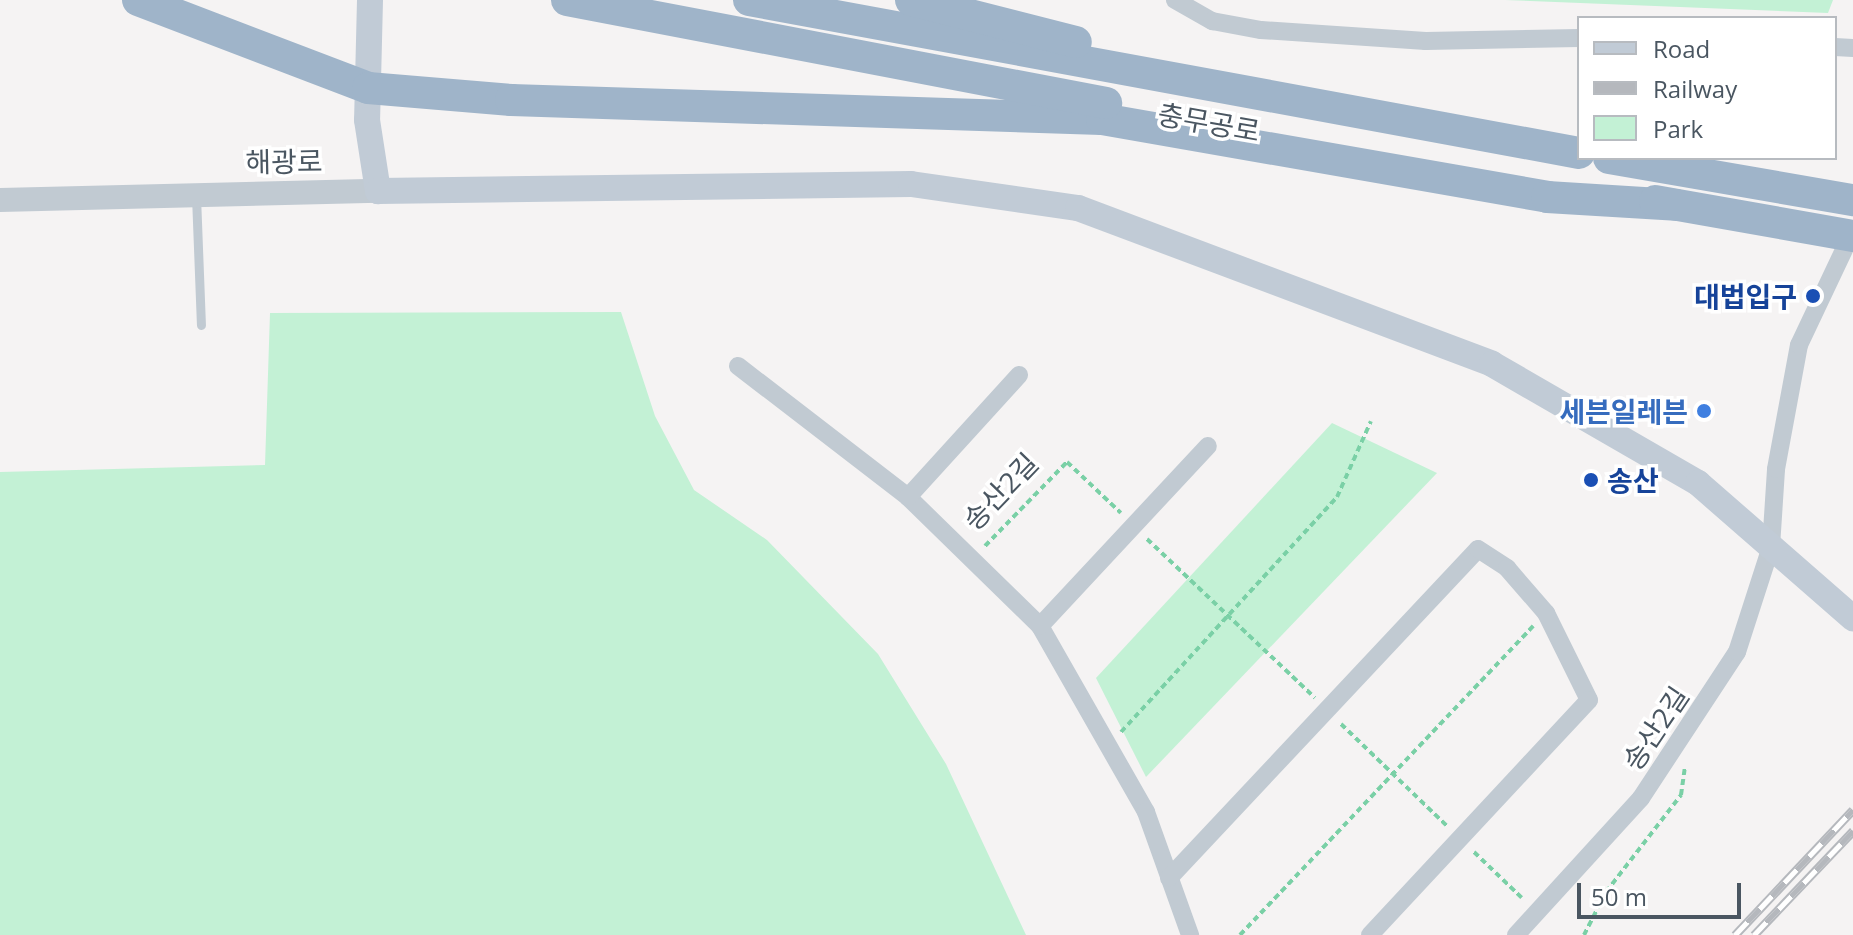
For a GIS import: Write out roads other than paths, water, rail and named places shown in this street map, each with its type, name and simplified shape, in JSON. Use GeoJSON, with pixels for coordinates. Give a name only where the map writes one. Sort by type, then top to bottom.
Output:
{"type":"FeatureCollection","features":[{"type":"Feature","properties":{"kind":"highway"},"geometry":{"type":"LineString","coordinates":[[138,0],[368,88],[511,100],[1102,119],[1547,197],[1676,205]]}},
{"type":"Feature","properties":{"kind":"highway","name":"충무공로"},"geometry":{"type":"LineString","coordinates":[[567,0],[1676,205],[1853,233]]}},
{"type":"Feature","properties":{"kind":"highway","name":"충무공로"},"geometry":{"type":"LineString","coordinates":[[749,0],[1577,153]]}},
{"type":"Feature","properties":{"kind":"highway"},"geometry":{"type":"LineString","coordinates":[[911,0],[1311,106]]}},
{"type":"Feature","properties":{"kind":"highway"},"geometry":{"type":"LineString","coordinates":[[1620,160],[1853,200]]}},
{"type":"Feature","properties":{"kind":"main road"},"geometry":{"type":"LineString","coordinates":[[370,0],[368,88],[378,191],[911,184],[1078,208],[1492,364],[1698,483],[1853,618]]}},
{"type":"Feature","properties":{"kind":"street"},"geometry":{"type":"LineString","coordinates":[[1175,0],[1212,21],[1261,30],[1426,41],[1577,38]]}},
{"type":"Feature","properties":{"kind":"street","name":"해광로"},"geometry":{"type":"LineString","coordinates":[[0,200],[378,191]]}},
{"type":"Feature","properties":{"kind":"street","name":"송산2길"},"geometry":{"type":"LineString","coordinates":[[1516,935],[1678,747],[1737,652],[1771,547],[1776,469],[1799,345],[1853,233]]}},
{"type":"Feature","properties":{"kind":"street","name":"송산2길"},"geometry":{"type":"LineString","coordinates":[[738,366],[908,497],[975,556],[1040,626],[1111,742],[1190,935]]}},
{"type":"Feature","properties":{"kind":"street"},"geometry":{"type":"LineString","coordinates":[[908,497],[1019,375]]}},
{"type":"Feature","properties":{"kind":"street"},"geometry":{"type":"LineString","coordinates":[[1040,626],[1208,446]]}},
{"type":"Feature","properties":{"kind":"street"},"geometry":{"type":"LineString","coordinates":[[1169,878],[1478,549],[1507,568],[1546,613],[1589,700],[1370,935]]}},
{"type":"Feature","properties":{"kind":"lane"},"geometry":{"type":"LineString","coordinates":[[196,195],[201,325]]}},
{"type":"Feature","properties":{"kind":"railway"},"geometry":{"type":"LineString","coordinates":[[1735,935],[1853,810]]}},
{"type":"Feature","properties":{"kind":"railway"},"geometry":{"type":"LineString","coordinates":[[1754,935],[1853,831]]}},
{"type":"Feature","properties":{"kind":"place","name":"대법입구"},"geometry":{"type":"Point","coordinates":[1813,296]}},
{"type":"Feature","properties":{"kind":"place","name":"세븐일레븐"},"geometry":{"type":"Point","coordinates":[1704,411]}},
{"type":"Feature","properties":{"kind":"place","name":"송산"},"geometry":{"type":"Point","coordinates":[1591,480]}}]}
